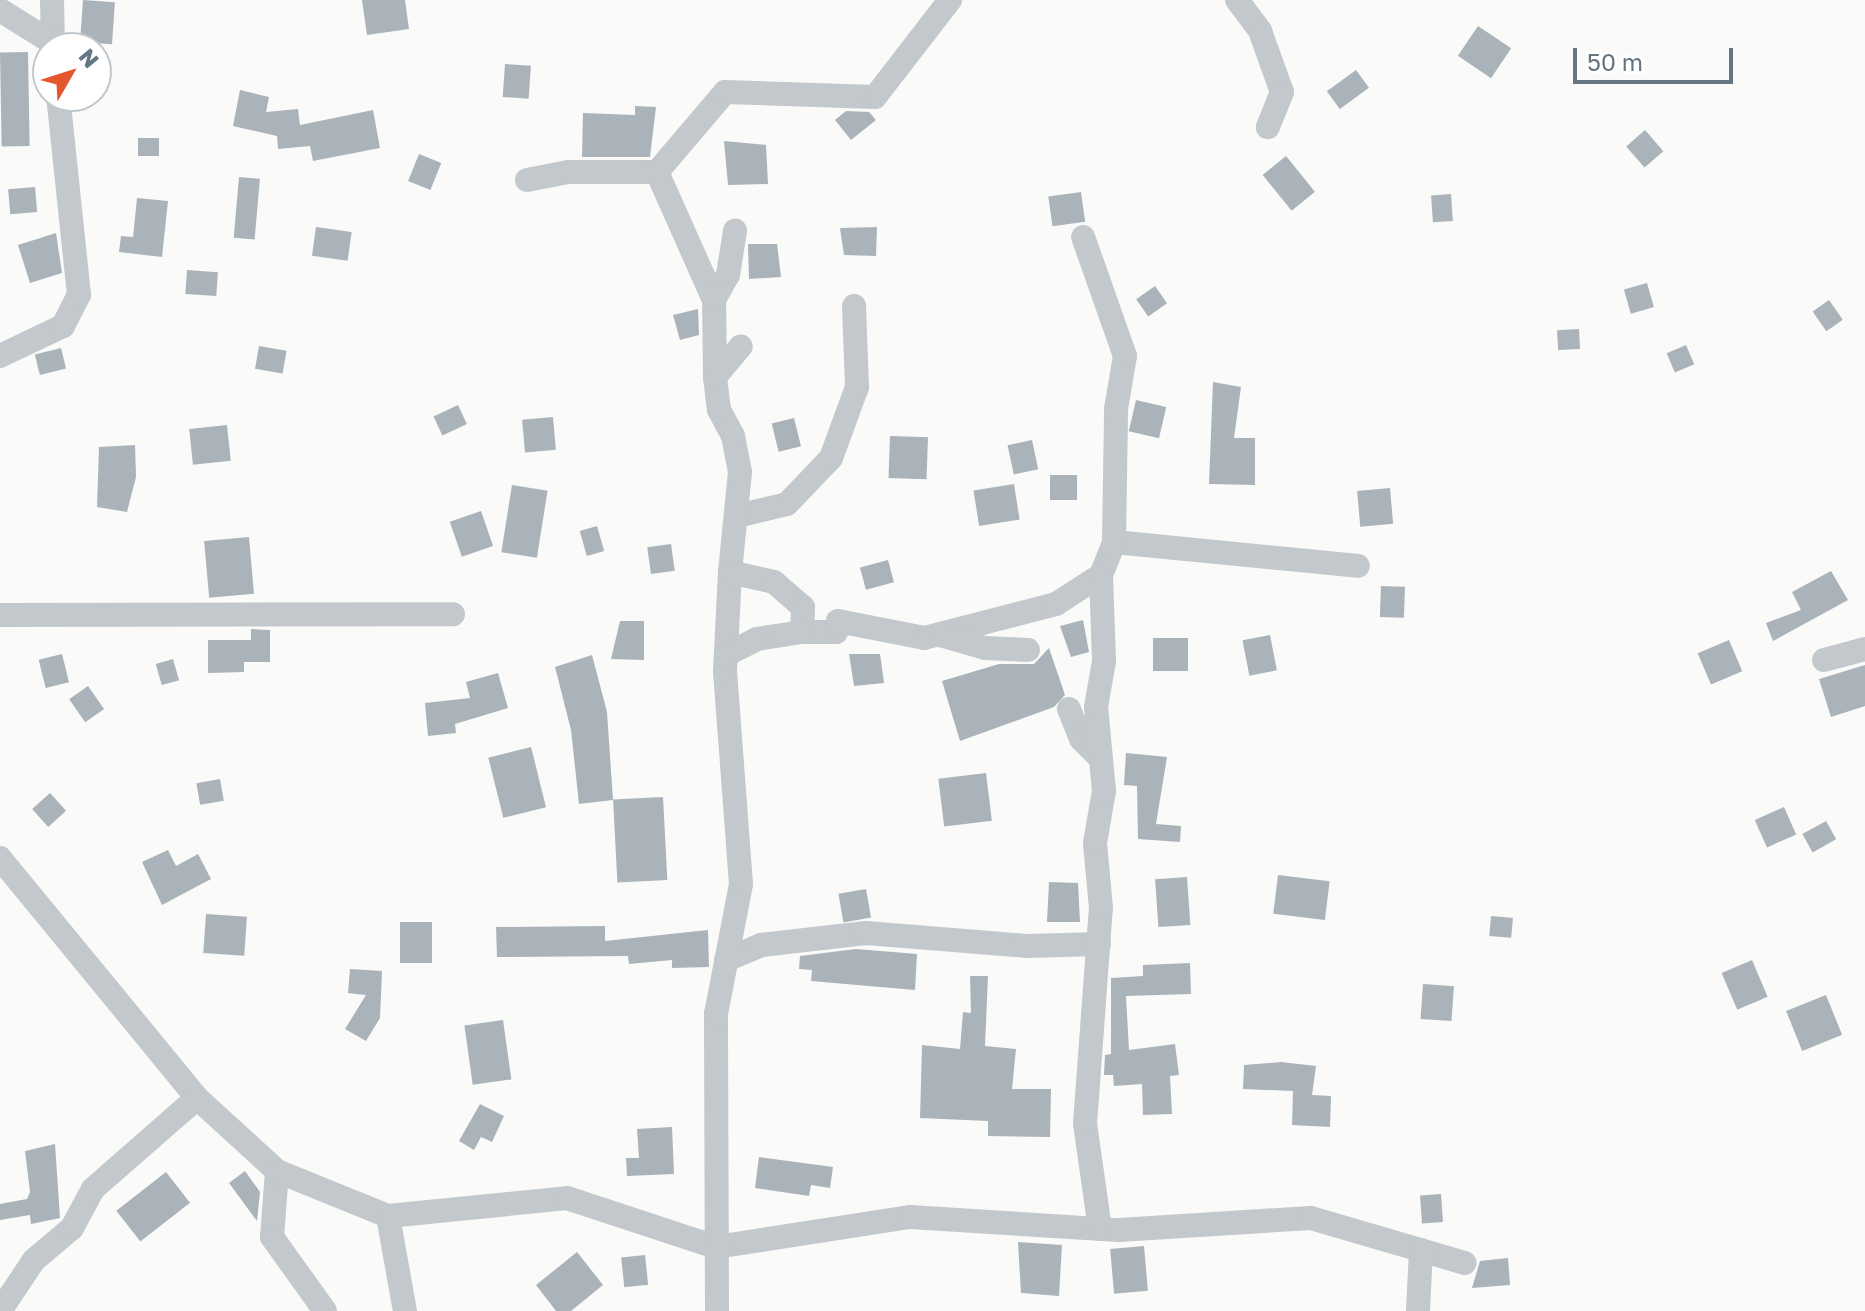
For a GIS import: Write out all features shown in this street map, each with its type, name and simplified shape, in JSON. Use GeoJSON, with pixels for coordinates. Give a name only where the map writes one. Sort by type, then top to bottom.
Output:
{"type":"FeatureCollection","features":[{"type":"Feature","properties":{"kind":"street"},"geometry":{"type":"LineString","coordinates":[[52,0],[53,32]]}},
{"type":"Feature","properties":{"kind":"street"},"geometry":{"type":"LineString","coordinates":[[527,180],[568,172],[657,172],[725,92],[875,97],[950,0]]}},
{"type":"Feature","properties":{"kind":"street"},"geometry":{"type":"LineString","coordinates":[[1237,0],[1260,31],[1282,92],[1268,127]]}},
{"type":"Feature","properties":{"kind":"street"},"geometry":{"type":"LineString","coordinates":[[0,10],[33,32]]}},
{"type":"Feature","properties":{"kind":"street"},"geometry":{"type":"LineString","coordinates":[[0,356],[63,326],[79,295],[60,112]]}},
{"type":"Feature","properties":{"kind":"street"},"geometry":{"type":"LineString","coordinates":[[657,172],[714,300],[715,377],[719,410],[740,472],[730,572],[727,654],[741,884],[716,1014],[717,1311]]}},
{"type":"Feature","properties":{"kind":"street"},"geometry":{"type":"LineString","coordinates":[[714,300],[728,275],[735,231]]}},
{"type":"Feature","properties":{"kind":"street"},"geometry":{"type":"LineString","coordinates":[[1083,237],[1125,356],[1116,409],[1114,542],[1101,575],[1104,661],[1096,707],[1104,791],[1095,843],[1099,944],[1085,1145],[1100,1229]]}},
{"type":"Feature","properties":{"kind":"street"},"geometry":{"type":"LineString","coordinates":[[737,516],[787,504],[831,458],[857,387],[854,306]]}},
{"type":"Feature","properties":{"kind":"street"},"geometry":{"type":"LineString","coordinates":[[715,377],[741,346]]}},
{"type":"Feature","properties":{"kind":"street"},"geometry":{"type":"LineString","coordinates":[[1114,542],[1358,566]]}},
{"type":"Feature","properties":{"kind":"street"},"geometry":{"type":"LineString","coordinates":[[730,572],[792,593],[803,607],[802,632]]}},
{"type":"Feature","properties":{"kind":"street"},"geometry":{"type":"LineString","coordinates":[[727,654],[757,639],[802,632],[836,632],[838,621],[924,638],[1056,604],[1101,575]]}},
{"type":"Feature","properties":{"kind":"street"},"geometry":{"type":"LineString","coordinates":[[0,615],[453,614]]}},
{"type":"Feature","properties":{"kind":"street"},"geometry":{"type":"LineString","coordinates":[[937,634],[985,648],[1028,650]]}},
{"type":"Feature","properties":{"kind":"street"},"geometry":{"type":"LineString","coordinates":[[1824,660],[1865,649]]}},
{"type":"Feature","properties":{"kind":"street"},"geometry":{"type":"LineString","coordinates":[[1069,709],[1081,739],[1101,759]]}},
{"type":"Feature","properties":{"kind":"street"},"geometry":{"type":"LineString","coordinates":[[0,858],[197,1098],[277,1171],[388,1216],[567,1198],[716,1247],[910,1217],[1100,1229],[1311,1218],[1465,1263]]}},
{"type":"Feature","properties":{"kind":"street"},"geometry":{"type":"LineString","coordinates":[[726,960],[761,945],[866,933],[1026,946],[1099,944]]}},
{"type":"Feature","properties":{"kind":"street"},"geometry":{"type":"LineString","coordinates":[[0,1311],[34,1260],[72,1228],[93,1189],[197,1098]]}},
{"type":"Feature","properties":{"kind":"street"},"geometry":{"type":"LineString","coordinates":[[277,1171],[272,1237],[325,1311]]}},
{"type":"Feature","properties":{"kind":"street"},"geometry":{"type":"LineString","coordinates":[[388,1216],[405,1311]]}},
{"type":"Feature","properties":{"kind":"street"},"geometry":{"type":"LineString","coordinates":[[1418,1311],[1421,1250]]}},
{"type":"Feature","properties":{"kind":"building"},"geometry":{"type":"Polygon","coordinates":[[[83,0],[115,2],[112,44],[112,32],[81,32],[83,0]]]}},
{"type":"Feature","properties":{"kind":"building"},"geometry":{"type":"Polygon","coordinates":[[[362,0],[405,0],[409,29],[367,35],[362,0]]]}},
{"type":"Feature","properties":{"kind":"building"},"geometry":{"type":"Polygon","coordinates":[[[1478,26],[1511,48],[1491,78],[1458,56],[1478,26]]]}},
{"type":"Feature","properties":{"kind":"building"},"geometry":{"type":"Polygon","coordinates":[[[0,52],[28,52],[30,146],[2,146],[0,52]]]}},
{"type":"Feature","properties":{"kind":"building"},"geometry":{"type":"Polygon","coordinates":[[[505,64],[531,66],[529,99],[503,97],[505,64]]]}},
{"type":"Feature","properties":{"kind":"building"},"geometry":{"type":"Polygon","coordinates":[[[1356,70],[1369,88],[1340,109],[1327,91],[1356,70]]]}},
{"type":"Feature","properties":{"kind":"building"},"geometry":{"type":"Polygon","coordinates":[[[240,90],[269,97],[266,112],[298,109],[300,125],[373,110],[380,148],[313,161],[310,146],[278,149],[277,136],[233,126],[240,90]]]}},
{"type":"Feature","properties":{"kind":"building"},"geometry":{"type":"Polygon","coordinates":[[[635,106],[656,107],[650,157],[582,157],[583,113],[635,115],[635,106]]]}},
{"type":"Feature","properties":{"kind":"building"},"geometry":{"type":"Polygon","coordinates":[[[846,111],[869,112],[876,120],[851,140],[835,120],[846,111]]]}},
{"type":"Feature","properties":{"kind":"building"},"geometry":{"type":"Polygon","coordinates":[[[1645,130],[1663,151],[1645,168],[1626,146],[1645,130]]]}},
{"type":"Feature","properties":{"kind":"building"},"geometry":{"type":"Polygon","coordinates":[[[138,138],[159,138],[159,156],[138,156],[138,138]]]}},
{"type":"Feature","properties":{"kind":"building"},"geometry":{"type":"Polygon","coordinates":[[[724,141],[766,145],[768,184],[728,185],[724,141]]]}},
{"type":"Feature","properties":{"kind":"building"},"geometry":{"type":"Polygon","coordinates":[[[419,154],[441,163],[430,190],[408,181],[419,154]]]}},
{"type":"Feature","properties":{"kind":"building"},"geometry":{"type":"Polygon","coordinates":[[[1286,156],[1315,192],[1292,211],[1263,175],[1286,156]]]}},
{"type":"Feature","properties":{"kind":"building"},"geometry":{"type":"Polygon","coordinates":[[[239,177],[260,179],[255,240],[234,238],[239,177]]]}},
{"type":"Feature","properties":{"kind":"building"},"geometry":{"type":"Polygon","coordinates":[[[35,187],[37,212],[10,214],[8,189],[35,187]]]}},
{"type":"Feature","properties":{"kind":"building"},"geometry":{"type":"Polygon","coordinates":[[[1081,192],[1085,222],[1052,226],[1048,197],[1081,192]]]}},
{"type":"Feature","properties":{"kind":"building"},"geometry":{"type":"Polygon","coordinates":[[[1451,194],[1453,221],[1433,222],[1431,195],[1451,194]]]}},
{"type":"Feature","properties":{"kind":"building"},"geometry":{"type":"Polygon","coordinates":[[[137,198],[168,201],[162,257],[119,252],[121,236],[133,237],[137,198]]]}},
{"type":"Feature","properties":{"kind":"building"},"geometry":{"type":"Polygon","coordinates":[[[316,227],[352,232],[348,261],[312,256],[316,227]]]}},
{"type":"Feature","properties":{"kind":"building"},"geometry":{"type":"Polygon","coordinates":[[[877,227],[876,256],[844,255],[840,228],[877,227]]]}},
{"type":"Feature","properties":{"kind":"building"},"geometry":{"type":"Polygon","coordinates":[[[56,233],[62,273],[30,283],[18,245],[56,233]]]}},
{"type":"Feature","properties":{"kind":"building"},"geometry":{"type":"Polygon","coordinates":[[[748,244],[777,244],[781,277],[749,279],[748,244]]]}},
{"type":"Feature","properties":{"kind":"building"},"geometry":{"type":"Polygon","coordinates":[[[187,270],[218,272],[216,296],[185,294],[187,270]]]}},
{"type":"Feature","properties":{"kind":"building"},"geometry":{"type":"Polygon","coordinates":[[[1647,283],[1654,307],[1631,314],[1624,290],[1647,283]]]}},
{"type":"Feature","properties":{"kind":"building"},"geometry":{"type":"Polygon","coordinates":[[[1155,286],[1167,303],[1148,316],[1136,299],[1155,286]]]}},
{"type":"Feature","properties":{"kind":"building"},"geometry":{"type":"Polygon","coordinates":[[[1829,300],[1843,320],[1826,331],[1813,311],[1829,300]]]}},
{"type":"Feature","properties":{"kind":"building"},"geometry":{"type":"Polygon","coordinates":[[[698,309],[699,335],[680,340],[673,315],[698,309]]]}},
{"type":"Feature","properties":{"kind":"building"},"geometry":{"type":"Polygon","coordinates":[[[1579,329],[1580,349],[1558,350],[1557,330],[1579,329]]]}},
{"type":"Feature","properties":{"kind":"building"},"geometry":{"type":"Polygon","coordinates":[[[1686,345],[1694,364],[1675,373],[1667,353],[1686,345]]]}},
{"type":"Feature","properties":{"kind":"building"},"geometry":{"type":"Polygon","coordinates":[[[259,346],[287,351],[283,374],[255,369],[259,346]]]}},
{"type":"Feature","properties":{"kind":"building"},"geometry":{"type":"Polygon","coordinates":[[[61,348],[66,368],[40,375],[35,355],[61,348]]]}},
{"type":"Feature","properties":{"kind":"building"},"geometry":{"type":"Polygon","coordinates":[[[1213,382],[1241,387],[1234,438],[1255,438],[1255,485],[1209,484],[1213,382]]]}},
{"type":"Feature","properties":{"kind":"building"},"geometry":{"type":"Polygon","coordinates":[[[1136,400],[1166,407],[1159,438],[1129,431],[1136,400]]]}},
{"type":"Feature","properties":{"kind":"building"},"geometry":{"type":"Polygon","coordinates":[[[458,405],[467,424],[442,435],[434,416],[458,405]]]}},
{"type":"Feature","properties":{"kind":"building"},"geometry":{"type":"Polygon","coordinates":[[[553,417],[556,450],[525,453],[522,420],[553,417]]]}},
{"type":"Feature","properties":{"kind":"building"},"geometry":{"type":"Polygon","coordinates":[[[794,418],[801,446],[779,452],[772,424],[794,418]]]}},
{"type":"Feature","properties":{"kind":"building"},"geometry":{"type":"Polygon","coordinates":[[[227,425],[231,461],[193,465],[189,429],[227,425]]]}},
{"type":"Feature","properties":{"kind":"building"},"geometry":{"type":"Polygon","coordinates":[[[890,436],[928,437],[927,479],[889,478],[890,436]]]}},
{"type":"Feature","properties":{"kind":"building"},"geometry":{"type":"Polygon","coordinates":[[[1032,440],[1038,469],[1014,475],[1008,445],[1032,440]]]}},
{"type":"Feature","properties":{"kind":"building"},"geometry":{"type":"Polygon","coordinates":[[[135,445],[136,477],[127,512],[97,507],[99,447],[135,445]]]}},
{"type":"Feature","properties":{"kind":"building"},"geometry":{"type":"Polygon","coordinates":[[[1050,475],[1077,475],[1077,500],[1050,500],[1050,475]]]}},
{"type":"Feature","properties":{"kind":"building"},"geometry":{"type":"Polygon","coordinates":[[[1014,484],[1020,520],[979,526],[974,490],[1014,484]]]}},
{"type":"Feature","properties":{"kind":"building"},"geometry":{"type":"Polygon","coordinates":[[[512,485],[548,491],[537,558],[501,552],[512,485]]]}},
{"type":"Feature","properties":{"kind":"building"},"geometry":{"type":"Polygon","coordinates":[[[1390,488],[1393,524],[1360,527],[1357,491],[1390,488]]]}},
{"type":"Feature","properties":{"kind":"building"},"geometry":{"type":"Polygon","coordinates":[[[481,511],[493,546],[462,557],[450,522],[481,511]]]}},
{"type":"Feature","properties":{"kind":"building"},"geometry":{"type":"Polygon","coordinates":[[[597,526],[604,551],[587,556],[580,531],[597,526]]]}},
{"type":"Feature","properties":{"kind":"building"},"geometry":{"type":"Polygon","coordinates":[[[249,537],[254,594],[209,598],[204,541],[249,537]]]}},
{"type":"Feature","properties":{"kind":"building"},"geometry":{"type":"Polygon","coordinates":[[[671,544],[675,571],[651,574],[647,547],[671,544]]]}},
{"type":"Feature","properties":{"kind":"building"},"geometry":{"type":"Polygon","coordinates":[[[888,560],[894,582],[866,590],[860,568],[888,560]]]}},
{"type":"Feature","properties":{"kind":"building"},"geometry":{"type":"Polygon","coordinates":[[[1831,571],[1848,600],[1773,641],[1766,623],[1801,610],[1792,592],[1831,571]]]}},
{"type":"Feature","properties":{"kind":"building"},"geometry":{"type":"Polygon","coordinates":[[[1381,586],[1405,587],[1404,618],[1380,617],[1381,586]]]}},
{"type":"Feature","properties":{"kind":"building"},"geometry":{"type":"Polygon","coordinates":[[[1083,620],[1089,652],[1071,657],[1060,626],[1083,620]]]}},
{"type":"Feature","properties":{"kind":"building"},"geometry":{"type":"Polygon","coordinates":[[[620,621],[644,621],[644,660],[611,659],[620,621]]]}},
{"type":"Feature","properties":{"kind":"building"},"geometry":{"type":"Polygon","coordinates":[[[251,629],[270,630],[270,662],[244,662],[244,672],[208,673],[208,640],[251,640],[251,629]]]}},
{"type":"Feature","properties":{"kind":"building"},"geometry":{"type":"Polygon","coordinates":[[[1270,635],[1277,670],[1249,676],[1243,640],[1270,635]]]}},
{"type":"Feature","properties":{"kind":"building"},"geometry":{"type":"Polygon","coordinates":[[[1153,638],[1188,638],[1188,671],[1153,671],[1153,638]]]}},
{"type":"Feature","properties":{"kind":"building"},"geometry":{"type":"Polygon","coordinates":[[[1729,640],[1742,671],[1711,685],[1698,653],[1729,640]]]}},
{"type":"Feature","properties":{"kind":"building"},"geometry":{"type":"Polygon","coordinates":[[[1049,648],[1065,695],[1054,707],[960,741],[942,681],[999,664],[1034,664],[1049,648]]]}},
{"type":"Feature","properties":{"kind":"building"},"geometry":{"type":"Polygon","coordinates":[[[62,654],[69,682],[46,688],[39,660],[62,654]]]}},
{"type":"Feature","properties":{"kind":"building"},"geometry":{"type":"Polygon","coordinates":[[[849,654],[880,654],[884,683],[854,686],[849,654]]]}},
{"type":"Feature","properties":{"kind":"building"},"geometry":{"type":"Polygon","coordinates":[[[592,655],[607,712],[613,800],[579,804],[571,730],[555,667],[592,655]]]}},
{"type":"Feature","properties":{"kind":"building"},"geometry":{"type":"Polygon","coordinates":[[[173,659],[179,680],[162,685],[156,664],[173,659]]]}},
{"type":"Feature","properties":{"kind":"building"},"geometry":{"type":"Polygon","coordinates":[[[1865,665],[1865,706],[1831,717],[1819,679],[1865,665]]]}},
{"type":"Feature","properties":{"kind":"building"},"geometry":{"type":"Polygon","coordinates":[[[498,673],[508,708],[455,724],[456,733],[428,736],[425,703],[470,698],[466,682],[498,673]]]}},
{"type":"Feature","properties":{"kind":"building"},"geometry":{"type":"Polygon","coordinates":[[[88,686],[104,709],[85,722],[69,699],[88,686]]]}},
{"type":"Feature","properties":{"kind":"building"},"geometry":{"type":"Polygon","coordinates":[[[531,747],[546,807],[503,818],[488,758],[531,747]]]}},
{"type":"Feature","properties":{"kind":"building"},"geometry":{"type":"Polygon","coordinates":[[[1126,753],[1167,757],[1156,824],[1181,826],[1180,842],[1138,839],[1137,786],[1124,785],[1126,753]]]}},
{"type":"Feature","properties":{"kind":"building"},"geometry":{"type":"Polygon","coordinates":[[[986,773],[992,821],[944,826],[938,779],[986,773]]]}},
{"type":"Feature","properties":{"kind":"building"},"geometry":{"type":"Polygon","coordinates":[[[220,779],[224,801],[200,805],[196,783],[220,779]]]}},
{"type":"Feature","properties":{"kind":"building"},"geometry":{"type":"Polygon","coordinates":[[[50,793],[66,811],[48,827],[32,809],[50,793]]]}},
{"type":"Feature","properties":{"kind":"building"},"geometry":{"type":"Polygon","coordinates":[[[663,797],[667,880],[617,883],[613,800],[663,797]]]}},
{"type":"Feature","properties":{"kind":"building"},"geometry":{"type":"Polygon","coordinates":[[[1784,807],[1796,834],[1767,847],[1755,820],[1784,807]]]}},
{"type":"Feature","properties":{"kind":"building"},"geometry":{"type":"Polygon","coordinates":[[[1826,821],[1836,839],[1813,852],[1802,834],[1826,821]]]}},
{"type":"Feature","properties":{"kind":"building"},"geometry":{"type":"Polygon","coordinates":[[[168,850],[176,866],[198,854],[211,879],[162,905],[142,862],[168,850]]]}},
{"type":"Feature","properties":{"kind":"building"},"geometry":{"type":"Polygon","coordinates":[[[1278,875],[1330,881],[1325,920],[1273,914],[1278,875]]]}},
{"type":"Feature","properties":{"kind":"building"},"geometry":{"type":"Polygon","coordinates":[[[1187,877],[1190,925],[1158,927],[1155,879],[1187,877]]]}},
{"type":"Feature","properties":{"kind":"building"},"geometry":{"type":"Polygon","coordinates":[[[1049,882],[1078,883],[1080,922],[1047,922],[1049,882]]]}},
{"type":"Feature","properties":{"kind":"building"},"geometry":{"type":"Polygon","coordinates":[[[866,889],[871,918],[843,922],[838,894],[866,889]]]}},
{"type":"Feature","properties":{"kind":"building"},"geometry":{"type":"Polygon","coordinates":[[[206,914],[247,917],[244,956],[203,953],[206,914]]]}},
{"type":"Feature","properties":{"kind":"building"},"geometry":{"type":"Polygon","coordinates":[[[1491,916],[1513,918],[1511,938],[1489,936],[1491,916]]]}},
{"type":"Feature","properties":{"kind":"building"},"geometry":{"type":"Polygon","coordinates":[[[400,922],[432,922],[432,963],[400,963],[400,922]]]}},
{"type":"Feature","properties":{"kind":"building"},"geometry":{"type":"Polygon","coordinates":[[[605,926],[605,941],[708,930],[709,967],[672,968],[672,960],[629,964],[628,956],[497,957],[496,927],[605,926]]]}},
{"type":"Feature","properties":{"kind":"building"},"geometry":{"type":"Polygon","coordinates":[[[856,949],[917,954],[915,990],[811,981],[812,970],[799,969],[800,956],[856,949]]]}},
{"type":"Feature","properties":{"kind":"building"},"geometry":{"type":"Polygon","coordinates":[[[1752,960],[1768,997],[1737,1010],[1722,973],[1752,960]]]}},
{"type":"Feature","properties":{"kind":"building"},"geometry":{"type":"Polygon","coordinates":[[[1190,963],[1191,994],[1126,996],[1129,1050],[1175,1044],[1179,1075],[1170,1076],[1172,1114],[1143,1115],[1142,1084],[1114,1086],[1113,1075],[1104,1075],[1105,1055],[1111,1054],[1111,978],[1143,976],[1143,965],[1190,963]]]}},
{"type":"Feature","properties":{"kind":"building"},"geometry":{"type":"Polygon","coordinates":[[[350,969],[382,971],[380,1018],[366,1041],[345,1029],[366,995],[348,993],[350,969]]]}},
{"type":"Feature","properties":{"kind":"building"},"geometry":{"type":"Polygon","coordinates":[[[970,976],[988,976],[985,1046],[1016,1049],[1012,1089],[1051,1089],[1050,1137],[988,1136],[988,1121],[920,1118],[922,1045],[960,1049],[963,1012],[971,1013],[970,976]]]}},
{"type":"Feature","properties":{"kind":"building"},"geometry":{"type":"Polygon","coordinates":[[[1423,984],[1454,986],[1451,1021],[1421,1019],[1423,984]]]}},
{"type":"Feature","properties":{"kind":"building"},"geometry":{"type":"Polygon","coordinates":[[[1826,995],[1842,1035],[1802,1051],[1786,1011],[1826,995]]]}},
{"type":"Feature","properties":{"kind":"building"},"geometry":{"type":"Polygon","coordinates":[[[503,1020],[511,1079],[473,1085],[464,1025],[503,1020]]]}},
{"type":"Feature","properties":{"kind":"building"},"geometry":{"type":"Polygon","coordinates":[[[1281,1062],[1316,1066],[1312,1095],[1331,1096],[1330,1127],[1292,1125],[1293,1091],[1243,1089],[1244,1065],[1281,1062]]]}},
{"type":"Feature","properties":{"kind":"building"},"geometry":{"type":"Polygon","coordinates":[[[480,1104],[504,1116],[492,1142],[481,1137],[474,1150],[459,1141],[480,1104]]]}},
{"type":"Feature","properties":{"kind":"building"},"geometry":{"type":"Polygon","coordinates":[[[672,1127],[674,1174],[627,1176],[626,1158],[639,1158],[637,1129],[672,1127]]]}},
{"type":"Feature","properties":{"kind":"building"},"geometry":{"type":"Polygon","coordinates":[[[55,1144],[60,1218],[31,1224],[30,1215],[0,1220],[0,1204],[27,1199],[30,1192],[25,1151],[55,1144]]]}},
{"type":"Feature","properties":{"kind":"building"},"geometry":{"type":"Polygon","coordinates":[[[759,1157],[833,1167],[830,1188],[811,1185],[809,1196],[755,1188],[759,1157]]]}},
{"type":"Feature","properties":{"kind":"building"},"geometry":{"type":"Polygon","coordinates":[[[245,1171],[260,1192],[257,1221],[229,1183],[245,1171]]]}},
{"type":"Feature","properties":{"kind":"building"},"geometry":{"type":"Polygon","coordinates":[[[166,1172],[190,1203],[140,1242],[116,1211],[166,1172]]]}},
{"type":"Feature","properties":{"kind":"building"},"geometry":{"type":"Polygon","coordinates":[[[1441,1194],[1443,1222],[1422,1223],[1420,1195],[1441,1194]]]}},
{"type":"Feature","properties":{"kind":"building"},"geometry":{"type":"Polygon","coordinates":[[[1018,1242],[1062,1245],[1059,1296],[1021,1293],[1018,1242]]]}},
{"type":"Feature","properties":{"kind":"building"},"geometry":{"type":"Polygon","coordinates":[[[1144,1246],[1148,1291],[1114,1294],[1110,1249],[1144,1246]]]}},
{"type":"Feature","properties":{"kind":"building"},"geometry":{"type":"Polygon","coordinates":[[[577,1252],[603,1285],[571,1311],[556,1311],[536,1285],[577,1252]]]}},
{"type":"Feature","properties":{"kind":"building"},"geometry":{"type":"Polygon","coordinates":[[[645,1255],[648,1285],[624,1287],[621,1258],[645,1255]]]}},
{"type":"Feature","properties":{"kind":"building"},"geometry":{"type":"Polygon","coordinates":[[[1508,1258],[1510,1285],[1472,1288],[1480,1261],[1508,1258]]]}}]}
